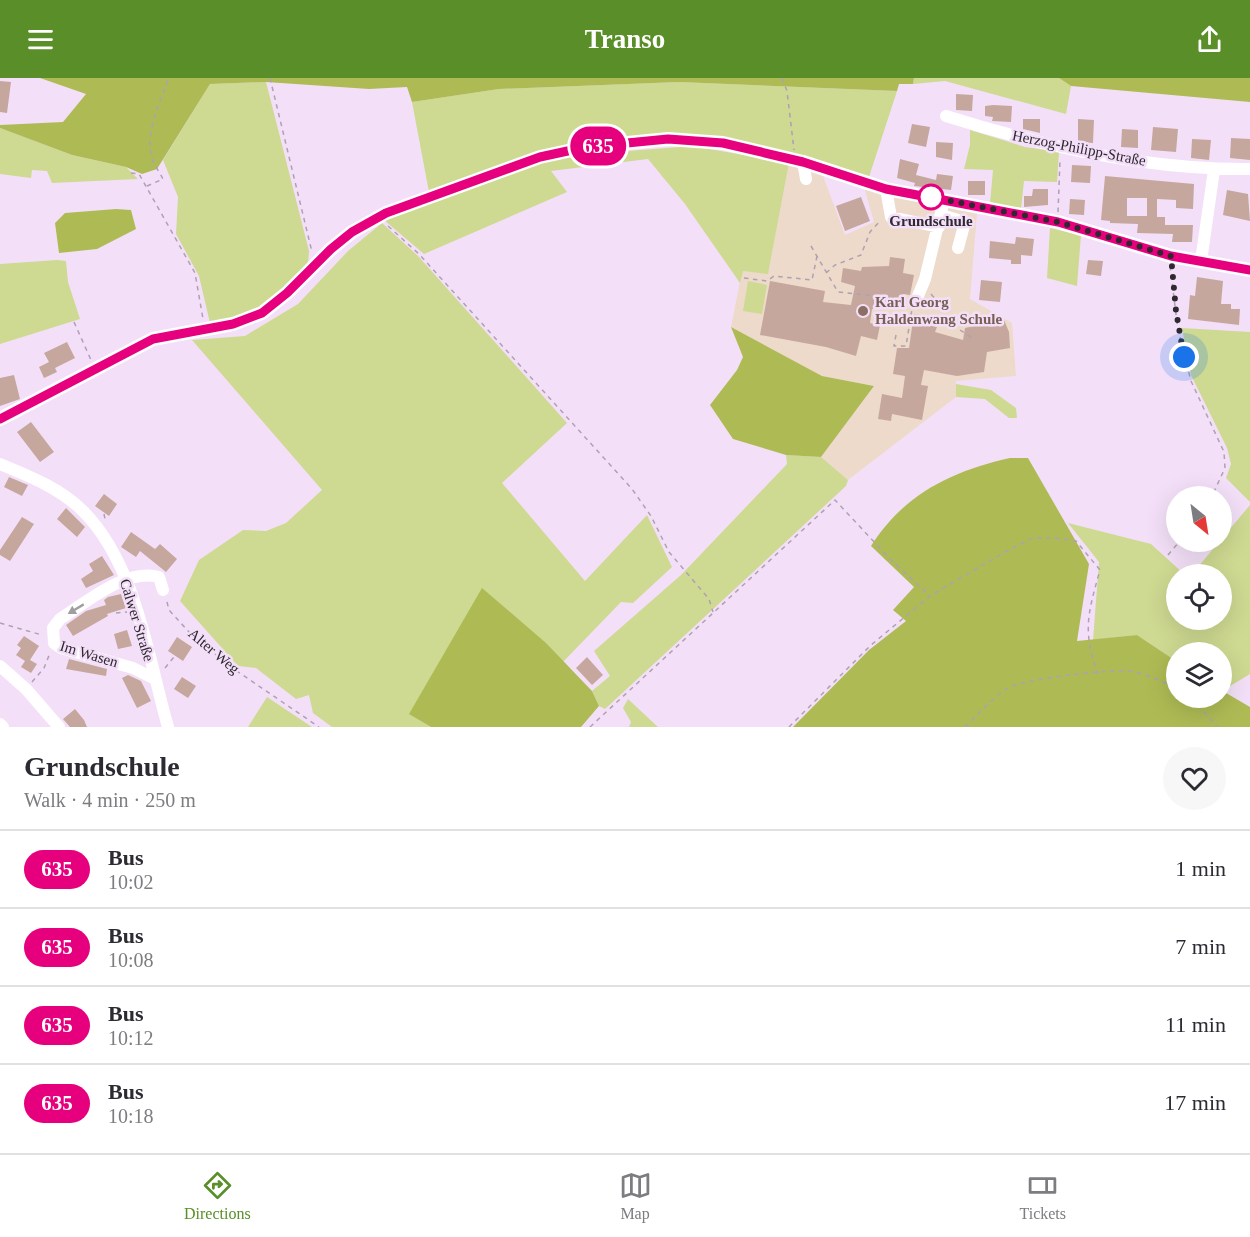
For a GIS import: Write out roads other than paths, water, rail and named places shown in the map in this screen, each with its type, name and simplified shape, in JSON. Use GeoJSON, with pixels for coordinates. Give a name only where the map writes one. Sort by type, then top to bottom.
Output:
{"type":"FeatureCollection","features":[{"type":"Feature","properties":{"kind":"street","name":"Herzog-Philipp-Straße"},"geometry":{"type":"LineString","coordinates":[[946,116],[1014,138],[1060,147],[1178,167],[1214,170],[1250,169]]}},
{"type":"Feature","properties":{"kind":"street"},"geometry":{"type":"LineString","coordinates":[[0,419],[153,339],[233,324],[262,313],[287,293],[352,232],[380,216],[540,157],[586,147],[694,139],[798,161],[886,189],[1058,222],[1171,256],[1250,270]]}},
{"type":"Feature","properties":{"kind":"street"},"geometry":{"type":"LineString","coordinates":[[798,161],[806,179]]}},
{"type":"Feature","properties":{"kind":"street"},"geometry":{"type":"LineString","coordinates":[[1201,261],[1214,170]]}},
{"type":"Feature","properties":{"kind":"street"},"geometry":{"type":"LineString","coordinates":[[886,189],[891,217],[965,222],[958,248]]}},
{"type":"Feature","properties":{"kind":"street"},"geometry":{"type":"LineString","coordinates":[[918,296],[944,200]]}},
{"type":"Feature","properties":{"kind":"street","name":"Calwer Straße"},"geometry":{"type":"LineString","coordinates":[[0,464],[41,482],[83,511],[111,549],[126,579],[168,727]]}},
{"type":"Feature","properties":{"kind":"street"},"geometry":{"type":"LineString","coordinates":[[126,579],[148,574],[159,577],[163,590]]}},
{"type":"Feature","properties":{"kind":"street","name":"Im Wasen"},"geometry":{"type":"LineString","coordinates":[[126,579],[60,619],[53,628],[53,640],[61,648],[133,668],[153,678]]}},
{"type":"Feature","properties":{"kind":"street"},"geometry":{"type":"LineString","coordinates":[[0,666],[26,689],[59,727]]}},
{"type":"Feature","properties":{"kind":"street"},"geometry":{"type":"LineString","coordinates":[[0,724],[3,727]]}},
{"type":"Feature","properties":{"kind":"place","name":"Grundschule"},"geometry":{"type":"Point","coordinates":[931,197]}},
{"type":"Feature","properties":{"kind":"place","name":"Karl Georg Haldenwang Schule"},"geometry":{"type":"Point","coordinates":[863,311]}}]}
